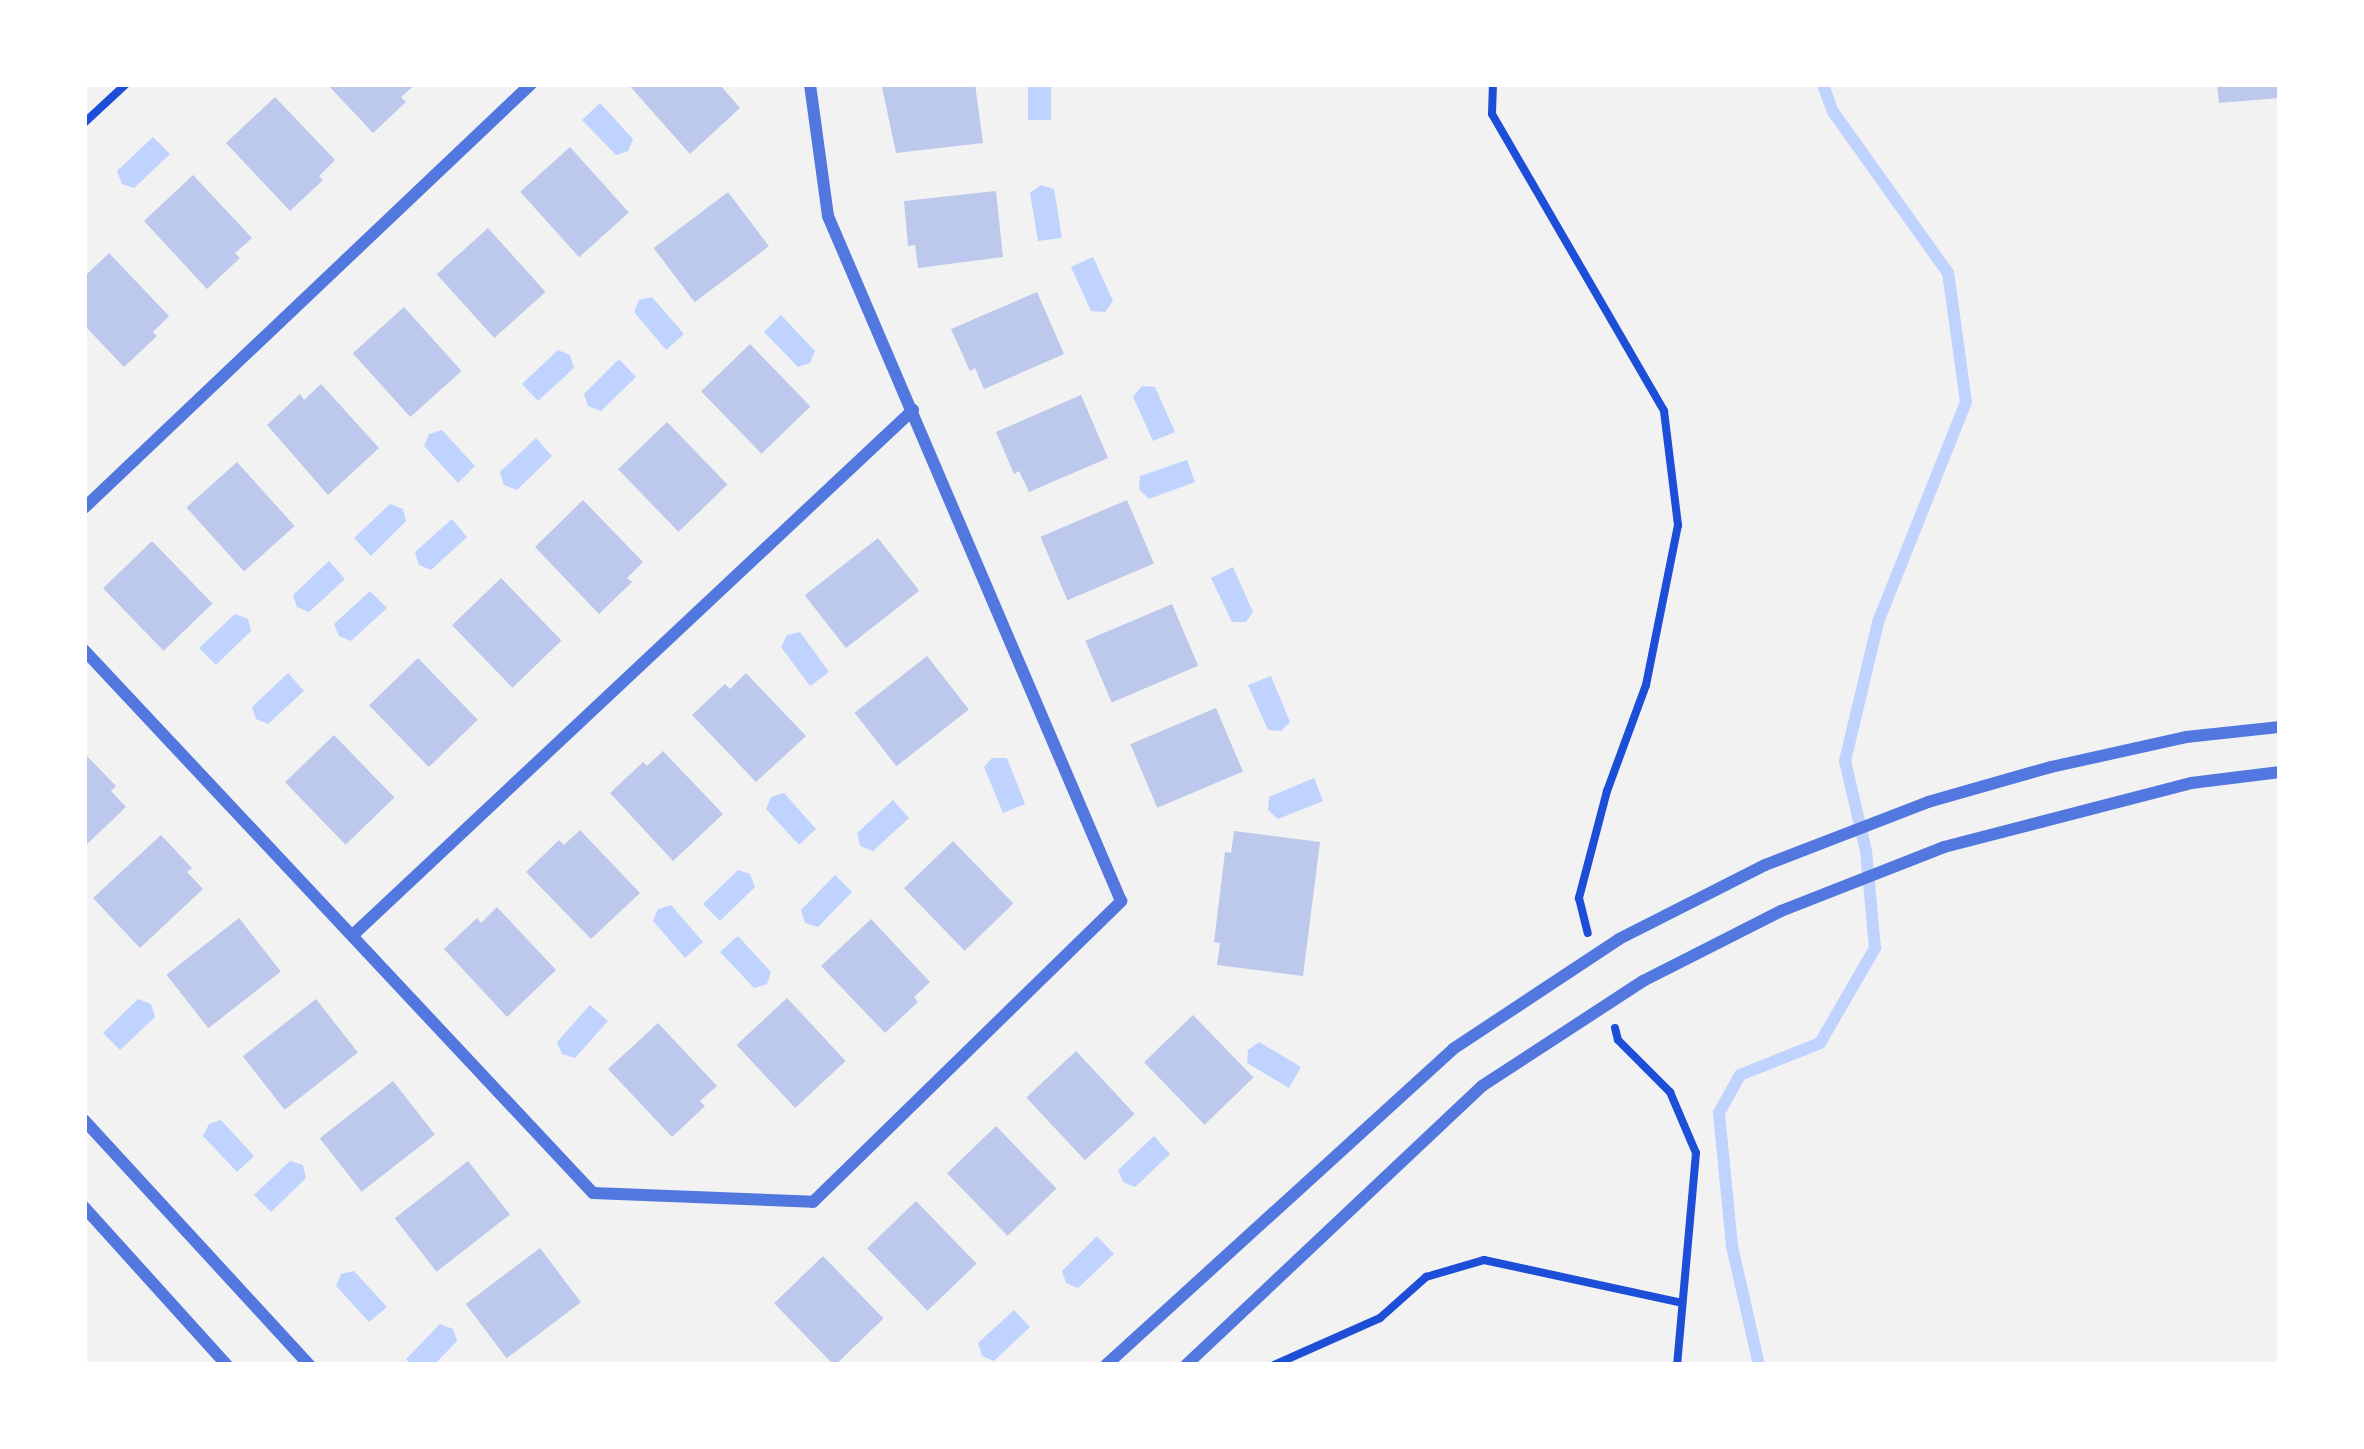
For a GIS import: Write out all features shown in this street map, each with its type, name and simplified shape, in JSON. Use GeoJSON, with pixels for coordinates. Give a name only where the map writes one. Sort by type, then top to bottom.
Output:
{"type":"FeatureCollection","features":[{"type":"Feature","properties":{"kind":"street"},"geometry":{"type":"LineString","coordinates":[[84,508],[531,84]]}},
{"type":"Feature","properties":{"kind":"street"},"geometry":{"type":"LineString","coordinates":[[84,650],[355,933],[593,1193],[813,1202],[1121,902],[828,216],[811,84]]}},
{"type":"Feature","properties":{"kind":"street"},"geometry":{"type":"LineString","coordinates":[[355,933],[913,410]]}},
{"type":"Feature","properties":{"kind":"street"},"geometry":{"type":"LineString","coordinates":[[1106,1365],[1453,1048],[1619,940],[1786,857],[1928,802],[2050,766],[2186,737],[2280,727]]}},
{"type":"Feature","properties":{"kind":"street"},"geometry":{"type":"LineString","coordinates":[[1186,1365],[1482,1086],[1643,981],[1781,910],[1944,847],[2191,783],[2280,772]]}},
{"type":"Feature","properties":{"kind":"street"},"geometry":{"type":"LineString","coordinates":[[84,1120],[309,1365]]}},
{"type":"Feature","properties":{"kind":"street"},"geometry":{"type":"LineString","coordinates":[[84,1207],[227,1365]]}},
{"type":"Feature","properties":{"kind":"path"},"geometry":{"type":"LineString","coordinates":[[84,123],[126,84]]}},
{"type":"Feature","properties":{"kind":"path"},"geometry":{"type":"LineString","coordinates":[[1493,84],[1492,114],[1664,411],[1678,525],[1646,685],[1607,791],[1579,898],[1590,939]]}},
{"type":"Feature","properties":{"kind":"path"},"geometry":{"type":"LineString","coordinates":[[1612,1020],[1618,1040],[1670,1092],[1696,1153],[1679,1302],[1677,1365]]}},
{"type":"Feature","properties":{"kind":"path"},"geometry":{"type":"LineString","coordinates":[[1274,1365],[1380,1318],[1426,1277],[1484,1260],[1679,1302]]}},
{"type":"Feature","properties":{"kind":"water"},"geometry":{"type":"Polygon","coordinates":[[[1028,84],[1051,84],[1051,120],[1028,120],[1028,84]]]}},
{"type":"Feature","properties":{"kind":"water"},"geometry":{"type":"Polygon","coordinates":[[[600,103],[633,139],[628,151],[616,155],[582,120],[600,103]]]}},
{"type":"Feature","properties":{"kind":"water"},"geometry":{"type":"Polygon","coordinates":[[[153,137],[170,154],[134,188],[122,184],[117,171],[153,137]]]}},
{"type":"Feature","properties":{"kind":"water"},"geometry":{"type":"Polygon","coordinates":[[[1041,185],[1054,189],[1062,238],[1038,241],[1030,193],[1041,185]]]}},
{"type":"Feature","properties":{"kind":"water"},"geometry":{"type":"Polygon","coordinates":[[[1093,257],[1113,301],[1105,312],[1091,311],[1071,267],[1093,257]]]}},
{"type":"Feature","properties":{"kind":"water"},"geometry":{"type":"Polygon","coordinates":[[[652,297],[684,334],[666,350],[634,312],[639,300],[652,297]]]}},
{"type":"Feature","properties":{"kind":"water"},"geometry":{"type":"Polygon","coordinates":[[[781,315],[815,351],[810,363],[798,367],[764,332],[781,315]]]}},
{"type":"Feature","properties":{"kind":"water"},"geometry":{"type":"Polygon","coordinates":[[[558,350],[570,355],[574,368],[538,401],[522,384],[558,350]]]}},
{"type":"Feature","properties":{"kind":"water"},"geometry":{"type":"Polygon","coordinates":[[[619,359],[636,377],[601,411],[588,406],[584,394],[619,359]]]}},
{"type":"Feature","properties":{"kind":"water"},"geometry":{"type":"Polygon","coordinates":[[[1142,386],[1155,387],[1175,432],[1153,441],[1133,397],[1142,386]]]}},
{"type":"Feature","properties":{"kind":"water"},"geometry":{"type":"Polygon","coordinates":[[[442,430],[475,466],[458,483],[424,446],[429,434],[442,430]]]}},
{"type":"Feature","properties":{"kind":"water"},"geometry":{"type":"Polygon","coordinates":[[[536,438],[552,456],[517,490],[504,485],[500,472],[536,438]]]}},
{"type":"Feature","properties":{"kind":"water"},"geometry":{"type":"Polygon","coordinates":[[[1187,460],[1195,482],[1149,499],[1139,489],[1140,476],[1187,460]]]}},
{"type":"Feature","properties":{"kind":"water"},"geometry":{"type":"Polygon","coordinates":[[[390,504],[403,509],[406,521],[371,556],[354,538],[390,504]]]}},
{"type":"Feature","properties":{"kind":"water"},"geometry":{"type":"Polygon","coordinates":[[[452,519],[467,537],[431,570],[419,565],[415,552],[452,519]]]}},
{"type":"Feature","properties":{"kind":"water"},"geometry":{"type":"Polygon","coordinates":[[[329,561],[345,579],[309,612],[297,607],[293,595],[329,561]]]}},
{"type":"Feature","properties":{"kind":"water"},"geometry":{"type":"Polygon","coordinates":[[[1233,567],[1253,612],[1246,622],[1232,622],[1211,578],[1233,567]]]}},
{"type":"Feature","properties":{"kind":"water"},"geometry":{"type":"Polygon","coordinates":[[[370,591],[387,608],[351,641],[339,636],[334,624],[370,591]]]}},
{"type":"Feature","properties":{"kind":"water"},"geometry":{"type":"Polygon","coordinates":[[[235,614],[248,619],[251,631],[216,665],[199,648],[235,614]]]}},
{"type":"Feature","properties":{"kind":"water"},"geometry":{"type":"Polygon","coordinates":[[[800,632],[829,672],[810,686],[781,647],[787,635],[800,632]]]}},
{"type":"Feature","properties":{"kind":"water"},"geometry":{"type":"Polygon","coordinates":[[[288,673],[304,691],[268,724],[256,719],[252,707],[288,673]]]}},
{"type":"Feature","properties":{"kind":"water"},"geometry":{"type":"Polygon","coordinates":[[[1271,676],[1290,722],[1281,731],[1268,730],[1248,685],[1271,676]]]}},
{"type":"Feature","properties":{"kind":"water"},"geometry":{"type":"Polygon","coordinates":[[[992,758],[1007,758],[1025,804],[1003,813],[984,767],[992,758]]]}},
{"type":"Feature","properties":{"kind":"water"},"geometry":{"type":"Polygon","coordinates":[[[1314,778],[1323,801],[1278,819],[1268,810],[1269,797],[1314,778]]]}},
{"type":"Feature","properties":{"kind":"water"},"geometry":{"type":"Polygon","coordinates":[[[784,793],[816,829],[799,845],[766,809],[771,797],[784,793]]]}},
{"type":"Feature","properties":{"kind":"water"},"geometry":{"type":"Polygon","coordinates":[[[893,800],[909,818],[873,851],[860,846],[857,833],[893,800]]]}},
{"type":"Feature","properties":{"kind":"water"},"geometry":{"type":"Polygon","coordinates":[[[738,870],[750,874],[755,887],[720,921],[703,904],[738,870]]]}},
{"type":"Feature","properties":{"kind":"water"},"geometry":{"type":"Polygon","coordinates":[[[835,875],[852,892],[818,927],[805,923],[801,910],[835,875]]]}},
{"type":"Feature","properties":{"kind":"water"},"geometry":{"type":"Polygon","coordinates":[[[671,905],[703,942],[685,958],[653,921],[658,909],[671,905]]]}},
{"type":"Feature","properties":{"kind":"water"},"geometry":{"type":"Polygon","coordinates":[[[738,936],[771,972],[767,984],[754,988],[720,952],[738,936]]]}},
{"type":"Feature","properties":{"kind":"water"},"geometry":{"type":"Polygon","coordinates":[[[138,999],[151,1004],[155,1017],[120,1050],[103,1033],[138,999]]]}},
{"type":"Feature","properties":{"kind":"water"},"geometry":{"type":"Polygon","coordinates":[[[590,1005],[608,1021],[575,1058],[562,1054],[557,1042],[590,1005]]]}},
{"type":"Feature","properties":{"kind":"water"},"geometry":{"type":"Polygon","coordinates":[[[1259,1042],[1301,1067],[1289,1088],[1247,1063],[1248,1050],[1259,1042]]]}},
{"type":"Feature","properties":{"kind":"water"},"geometry":{"type":"Polygon","coordinates":[[[221,1120],[254,1156],[237,1172],[203,1136],[209,1124],[221,1120]]]}},
{"type":"Feature","properties":{"kind":"water"},"geometry":{"type":"Polygon","coordinates":[[[1154,1136],[1170,1154],[1135,1187],[1123,1182],[1118,1170],[1154,1136]]]}},
{"type":"Feature","properties":{"kind":"water"},"geometry":{"type":"Polygon","coordinates":[[[290,1161],[303,1165],[306,1178],[271,1212],[254,1195],[290,1161]]]}},
{"type":"Feature","properties":{"kind":"water"},"geometry":{"type":"Polygon","coordinates":[[[1097,1236],[1114,1254],[1078,1288],[1066,1283],[1062,1271],[1097,1236]]]}},
{"type":"Feature","properties":{"kind":"water"},"geometry":{"type":"Polygon","coordinates":[[[354,1271],[387,1307],[369,1322],[336,1286],[341,1274],[354,1271]]]}},
{"type":"Feature","properties":{"kind":"water"},"geometry":{"type":"Polygon","coordinates":[[[1014,1310],[1030,1327],[994,1361],[982,1356],[978,1343],[1014,1310]]]}},
{"type":"Feature","properties":{"kind":"water"},"geometry":{"type":"Polygon","coordinates":[[[440,1324],[453,1329],[457,1341],[434,1365],[412,1365],[406,1359],[440,1324]]]}},
{"type":"Feature","properties":{"kind":"building"},"geometry":{"type":"Polygon","coordinates":[[[327,84],[416,84],[401,97],[406,102],[373,133],[327,84]]]}},
{"type":"Feature","properties":{"kind":"building"},"geometry":{"type":"Polygon","coordinates":[[[628,84],[719,84],[740,108],[690,154],[628,84]]]}},
{"type":"Feature","properties":{"kind":"building"},"geometry":{"type":"Polygon","coordinates":[[[975,84],[983,143],[896,153],[882,87],[975,84]]]}},
{"type":"Feature","properties":{"kind":"building"},"geometry":{"type":"Polygon","coordinates":[[[2217,84],[2278,84],[2279,98],[2219,103],[2217,84]]]}},
{"type":"Feature","properties":{"kind":"building"},"geometry":{"type":"Polygon","coordinates":[[[275,97],[335,160],[319,176],[323,180],[290,211],[226,143],[275,97]]]}},
{"type":"Feature","properties":{"kind":"building"},"geometry":{"type":"Polygon","coordinates":[[[570,147],[629,212],[579,257],[520,192],[570,147]]]}},
{"type":"Feature","properties":{"kind":"building"},"geometry":{"type":"Polygon","coordinates":[[[193,175],[252,238],[235,253],[240,258],[207,289],[144,221],[193,175]]]}},
{"type":"Feature","properties":{"kind":"building"},"geometry":{"type":"Polygon","coordinates":[[[996,191],[1003,257],[918,268],[915,245],[908,246],[904,201],[996,191]]]}},
{"type":"Feature","properties":{"kind":"building"},"geometry":{"type":"Polygon","coordinates":[[[728,192],[769,246],[695,302],[654,248],[728,192]]]}},
{"type":"Feature","properties":{"kind":"building"},"geometry":{"type":"Polygon","coordinates":[[[488,228],[546,292],[494,338],[437,274],[488,228]]]}},
{"type":"Feature","properties":{"kind":"building"},"geometry":{"type":"Polygon","coordinates":[[[109,253],[169,316],[153,332],[157,336],[124,367],[84,325],[84,277],[109,253]]]}},
{"type":"Feature","properties":{"kind":"building"},"geometry":{"type":"Polygon","coordinates":[[[1037,292],[1064,354],[984,389],[951,329],[1037,292]]]}},
{"type":"Feature","properties":{"kind":"building"},"geometry":{"type":"Polygon","coordinates":[[[404,307],[462,371],[410,417],[353,353],[404,307]]]}},
{"type":"Feature","properties":{"kind":"building"},"geometry":{"type":"Polygon","coordinates":[[[750,344],[810,407],[762,454],[701,391],[750,344]]]}},
{"type":"Feature","properties":{"kind":"building"},"geometry":{"type":"Polygon","coordinates":[[[321,384],[379,448],[328,495],[267,425],[300,394],[304,400],[321,384]]]}},
{"type":"Feature","properties":{"kind":"building"},"geometry":{"type":"Polygon","coordinates":[[[1081,395],[1108,458],[1029,492],[1019,471],[1014,474],[996,432],[1081,395]]]}},
{"type":"Feature","properties":{"kind":"building"},"geometry":{"type":"Polygon","coordinates":[[[667,422],[727,485],[679,532],[618,469],[667,422]]]}},
{"type":"Feature","properties":{"kind":"building"},"geometry":{"type":"Polygon","coordinates":[[[237,462],[295,526],[244,571],[186,508],[237,462]]]}},
{"type":"Feature","properties":{"kind":"building"},"geometry":{"type":"Polygon","coordinates":[[[583,500],[643,562],[627,578],[632,582],[599,614],[535,547],[583,500]]]}},
{"type":"Feature","properties":{"kind":"building"},"geometry":{"type":"Polygon","coordinates":[[[1127,500],[1154,564],[1067,600],[1040,537],[1127,500]]]}},
{"type":"Feature","properties":{"kind":"building"},"geometry":{"type":"Polygon","coordinates":[[[878,538],[919,591],[846,648],[805,595],[878,538]]]}},
{"type":"Feature","properties":{"kind":"building"},"geometry":{"type":"Polygon","coordinates":[[[152,541],[212,604],[164,651],[103,588],[152,541]]]}},
{"type":"Feature","properties":{"kind":"building"},"geometry":{"type":"Polygon","coordinates":[[[501,578],[561,641],[513,688],[452,625],[501,578]]]}},
{"type":"Feature","properties":{"kind":"building"},"geometry":{"type":"Polygon","coordinates":[[[1172,604],[1198,666],[1112,702],[1085,641],[1172,604]]]}},
{"type":"Feature","properties":{"kind":"building"},"geometry":{"type":"Polygon","coordinates":[[[927,656],[969,710],[896,766],[855,713],[927,656]]]}},
{"type":"Feature","properties":{"kind":"building"},"geometry":{"type":"Polygon","coordinates":[[[418,658],[478,720],[429,767],[369,705],[418,658]]]}},
{"type":"Feature","properties":{"kind":"building"},"geometry":{"type":"Polygon","coordinates":[[[746,673],[806,736],[756,782],[692,715],[725,684],[730,689],[746,673]]]}},
{"type":"Feature","properties":{"kind":"building"},"geometry":{"type":"Polygon","coordinates":[[[1216,708],[1243,772],[1157,808],[1130,744],[1216,708]]]}},
{"type":"Feature","properties":{"kind":"building"},"geometry":{"type":"Polygon","coordinates":[[[334,735],[394,798],[346,845],[285,782],[334,735]]]}},
{"type":"Feature","properties":{"kind":"building"},"geometry":{"type":"Polygon","coordinates":[[[663,751],[723,814],[673,861],[610,793],[643,762],[647,766],[663,751]]]}},
{"type":"Feature","properties":{"kind":"building"},"geometry":{"type":"Polygon","coordinates":[[[84,753],[116,786],[111,791],[126,807],[84,847],[84,753]]]}},
{"type":"Feature","properties":{"kind":"building"},"geometry":{"type":"Polygon","coordinates":[[[580,830],[640,893],[591,939],[526,872],[559,840],[564,845],[580,830]]]}},
{"type":"Feature","properties":{"kind":"building"},"geometry":{"type":"Polygon","coordinates":[[[1234,831],[1320,842],[1303,976],[1217,965],[1220,943],[1214,942],[1225,852],[1231,853],[1234,831]]]}},
{"type":"Feature","properties":{"kind":"building"},"geometry":{"type":"Polygon","coordinates":[[[161,835],[192,868],[187,872],[203,889],[140,948],[93,898],[161,835]]]}},
{"type":"Feature","properties":{"kind":"building"},"geometry":{"type":"Polygon","coordinates":[[[953,841],[1013,904],[965,951],[904,888],[953,841]]]}},
{"type":"Feature","properties":{"kind":"building"},"geometry":{"type":"Polygon","coordinates":[[[497,907],[556,970],[507,1017],[444,949],[477,918],[481,923],[497,907]]]}},
{"type":"Feature","properties":{"kind":"building"},"geometry":{"type":"Polygon","coordinates":[[[239,918],[281,972],[208,1028],[167,975],[239,918]]]}},
{"type":"Feature","properties":{"kind":"building"},"geometry":{"type":"Polygon","coordinates":[[[871,919],[930,982],[914,997],[918,1002],[885,1033],[821,966],[871,919]]]}},
{"type":"Feature","properties":{"kind":"building"},"geometry":{"type":"Polygon","coordinates":[[[787,998],[846,1061],[795,1108],[737,1045],[787,998]]]}},
{"type":"Feature","properties":{"kind":"building"},"geometry":{"type":"Polygon","coordinates":[[[316,999],[358,1053],[285,1110],[243,1056],[316,999]]]}},
{"type":"Feature","properties":{"kind":"building"},"geometry":{"type":"Polygon","coordinates":[[[1193,1015],[1253,1078],[1205,1125],[1144,1062],[1193,1015]]]}},
{"type":"Feature","properties":{"kind":"building"},"geometry":{"type":"Polygon","coordinates":[[[658,1023],[717,1086],[700,1101],[705,1106],[672,1137],[608,1069],[658,1023]]]}},
{"type":"Feature","properties":{"kind":"building"},"geometry":{"type":"Polygon","coordinates":[[[1076,1051],[1135,1114],[1085,1160],[1026,1097],[1076,1051]]]}},
{"type":"Feature","properties":{"kind":"building"},"geometry":{"type":"Polygon","coordinates":[[[393,1081],[435,1135],[362,1192],[320,1138],[393,1081]]]}},
{"type":"Feature","properties":{"kind":"building"},"geometry":{"type":"Polygon","coordinates":[[[996,1126],[1056,1189],[1008,1236],[947,1173],[996,1126]]]}},
{"type":"Feature","properties":{"kind":"building"},"geometry":{"type":"Polygon","coordinates":[[[468,1161],[510,1215],[437,1272],[395,1218],[468,1161]]]}},
{"type":"Feature","properties":{"kind":"building"},"geometry":{"type":"Polygon","coordinates":[[[916,1201],[976,1264],[928,1311],[867,1248],[916,1201]]]}},
{"type":"Feature","properties":{"kind":"building"},"geometry":{"type":"Polygon","coordinates":[[[540,1248],[581,1302],[507,1358],[466,1304],[540,1248]]]}},
{"type":"Feature","properties":{"kind":"building"},"geometry":{"type":"Polygon","coordinates":[[[823,1256],[883,1319],[834,1365],[774,1303],[823,1256]]]}},
{"type":"Feature","properties":{"kind":"waterway"},"geometry":{"type":"LineString","coordinates":[[1759,1365],[1732,1246],[1719,1113],[1740,1075],[1820,1043],[1875,948],[1866,851],[1845,761],[1878,622],[1966,402],[1948,273],[1833,112],[1823,84]]}}]}
